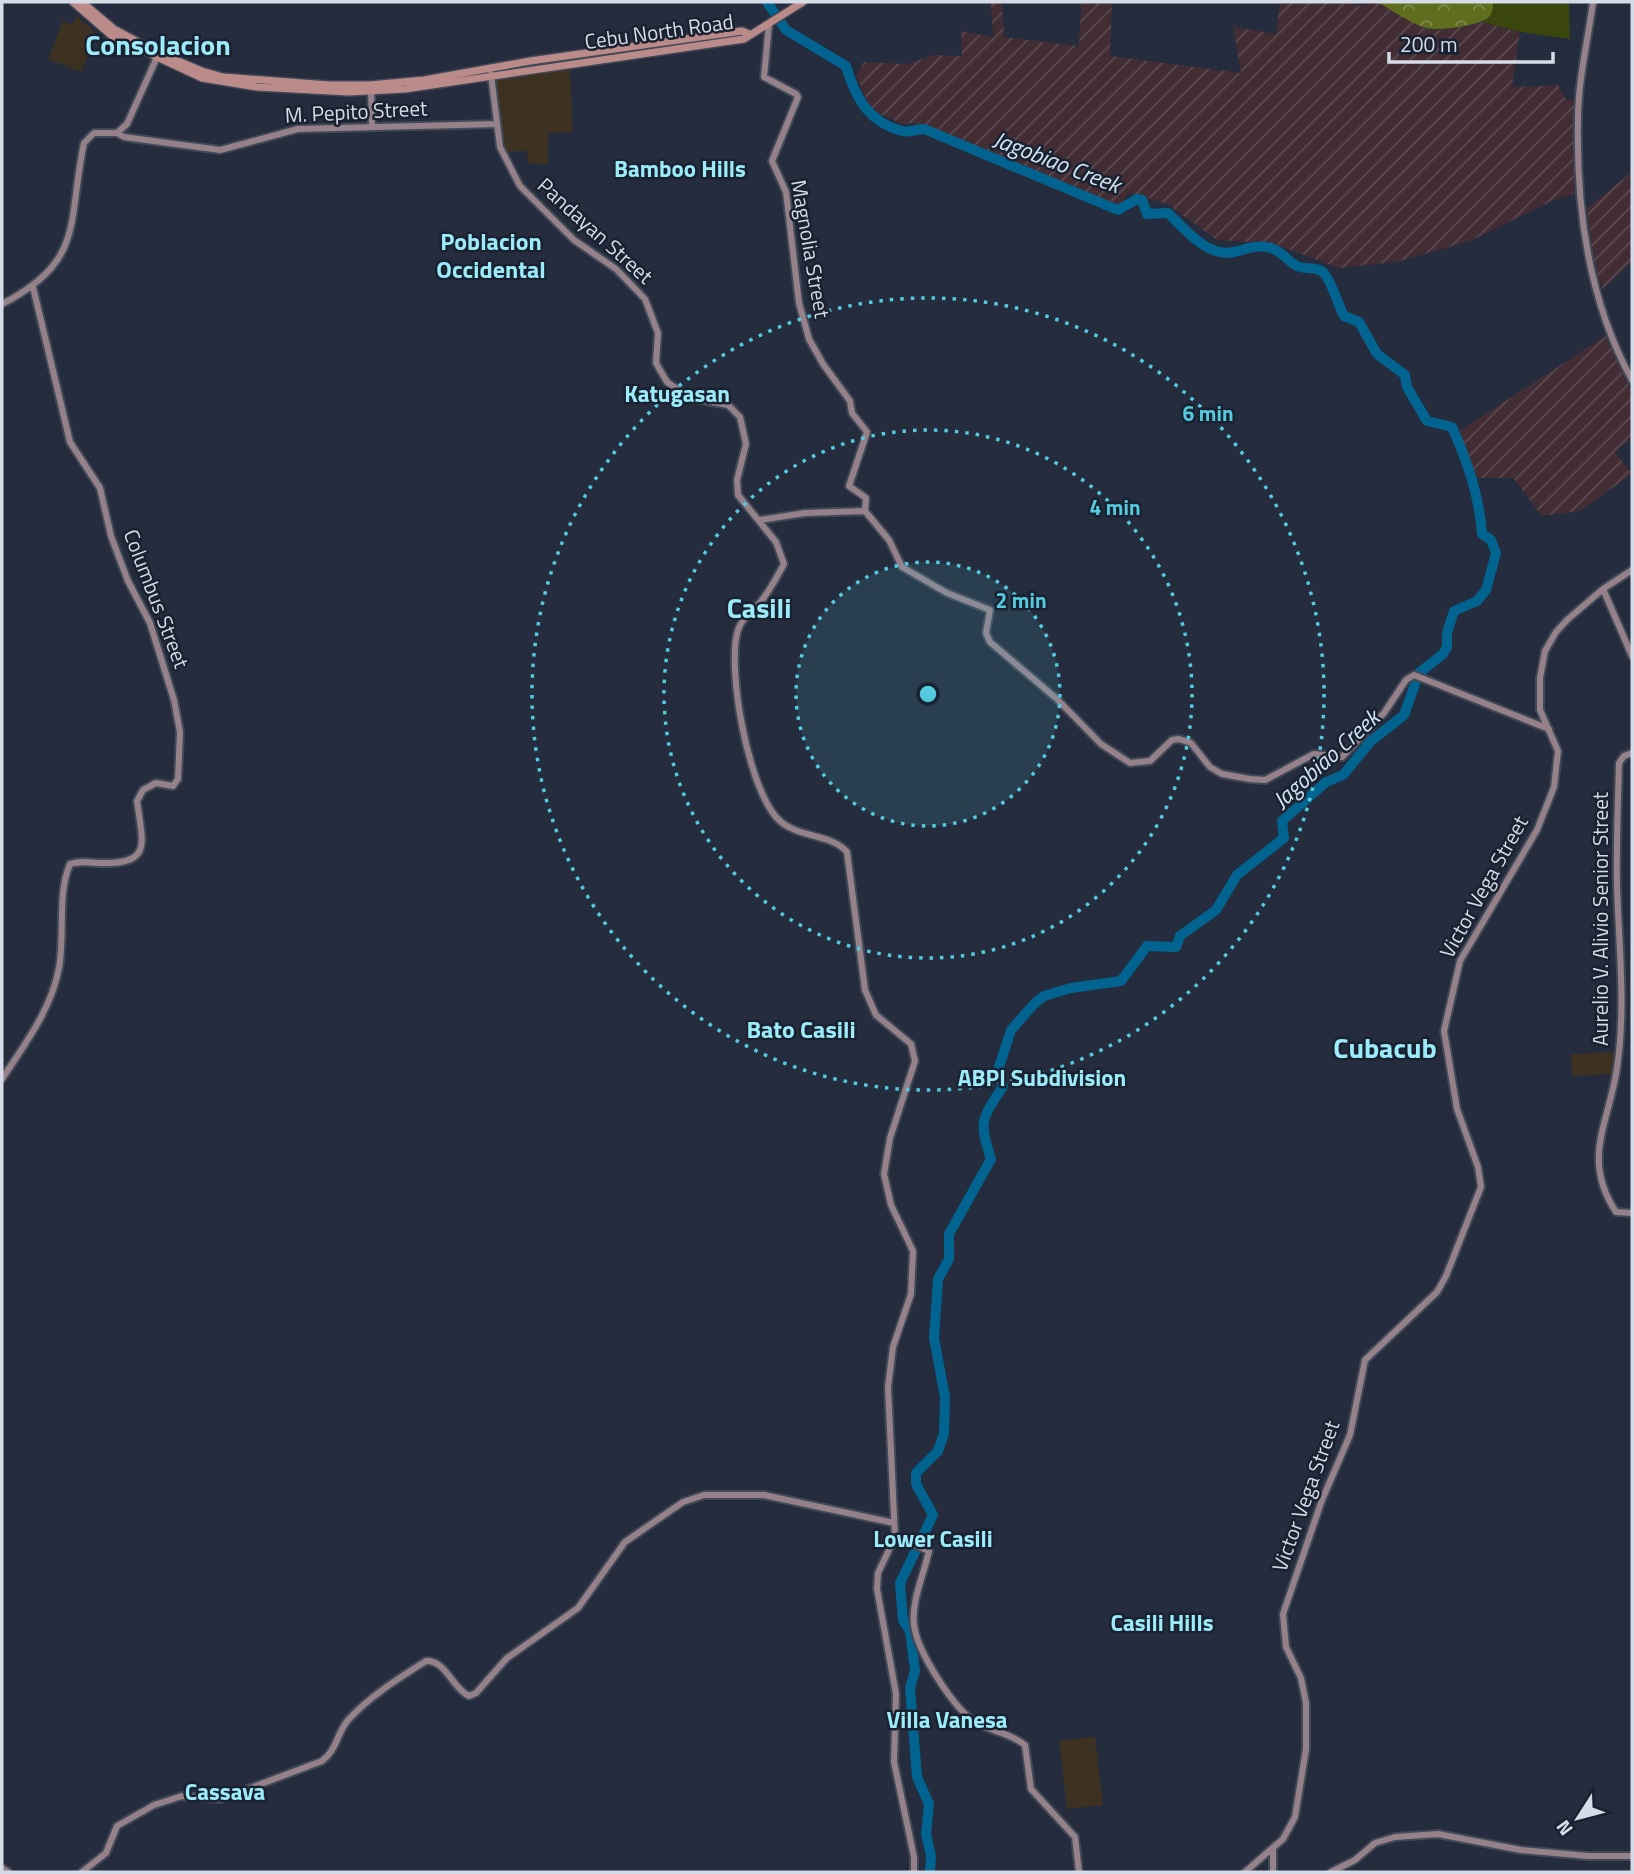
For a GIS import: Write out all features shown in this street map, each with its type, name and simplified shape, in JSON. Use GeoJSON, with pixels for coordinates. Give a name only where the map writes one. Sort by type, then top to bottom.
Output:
{"type":"FeatureCollection","features":[{"type":"Feature","properties":{"kind":"main road","name":"Cebu North Road"},"geometry":{"type":"LineString","coordinates":[[73,2],[112,36],[157,56],[223,77],[257,84],[371,89],[744,39],[749,34]]}},
{"type":"Feature","properties":{"kind":"main road","name":"Cebu North Road"},"geometry":{"type":"LineString","coordinates":[[82,2],[114,30],[157,56]]}},
{"type":"Feature","properties":{"kind":"main road"},"geometry":{"type":"LineString","coordinates":[[749,34],[803,2]]}},
{"type":"Feature","properties":{"kind":"main road","name":"Cebu North Road"},"geometry":{"type":"LineString","coordinates":[[371,89],[738,32],[749,34]]}},
{"type":"Feature","properties":{"kind":"street"},"geometry":{"type":"LineString","coordinates":[[1593,2],[1577,118],[1585,244],[1606,323],[1632,380]]}},
{"type":"Feature","properties":{"kind":"street","name":"Magnolia Street"},"geometry":{"type":"LineString","coordinates":[[774,20],[765,79],[796,94],[797,102],[772,161],[786,192],[799,303],[809,339],[822,364],[850,401],[852,413],[867,432],[848,482],[851,489],[866,498],[865,511]]}},
{"type":"Feature","properties":{"kind":"street"},"geometry":{"type":"LineString","coordinates":[[117,133],[127,124],[157,56]]}},
{"type":"Feature","properties":{"kind":"street","name":"Pandayan Street"},"geometry":{"type":"LineString","coordinates":[[491,74],[497,124],[505,159],[520,186],[574,240],[632,284],[652,311],[658,333],[656,363],[667,382],[690,398],[728,405],[740,417],[746,444],[737,480],[738,493],[741,501],[760,520]]}},
{"type":"Feature","properties":{"kind":"street"},"geometry":{"type":"LineString","coordinates":[[371,89],[372,127]]}},
{"type":"Feature","properties":{"kind":"street","name":"M. Pepito Street"},"geometry":{"type":"LineString","coordinates":[[2,304],[33,287],[66,247],[87,137],[94,133],[117,133],[124,137],[220,150],[298,129],[497,124]]}},
{"type":"Feature","properties":{"kind":"street","name":"Columbus Street"},"geometry":{"type":"LineString","coordinates":[[2,1079],[39,1024],[52,992],[59,967],[70,864],[124,863],[137,857],[141,848],[137,801],[140,794],[156,783],[173,786],[178,772],[180,732],[163,660],[150,623],[120,563],[100,488],[70,442],[33,287]]}},
{"type":"Feature","properties":{"kind":"street"},"geometry":{"type":"LineString","coordinates":[[914,1872],[914,1857],[894,1762],[896,1693],[877,1597],[878,1573],[895,1536],[888,1387],[892,1347],[911,1294],[913,1251],[891,1205],[884,1174],[890,1138],[915,1061],[911,1044],[876,1015],[865,990],[847,852],[838,843],[814,838],[779,820],[767,801],[749,760],[736,671],[736,636],[743,619],[758,605],[784,564],[776,542],[760,520],[805,513],[865,511],[889,540],[902,567],[947,593],[989,610],[986,633],[990,642],[1057,699],[1101,744],[1130,763],[1150,761],[1172,740],[1184,738],[1210,767],[1222,774],[1265,780],[1318,753],[1342,757],[1384,713],[1406,680],[1417,676],[1549,729]]}},
{"type":"Feature","properties":{"kind":"street","name":"Victor Vega Street"},"geometry":{"type":"LineString","coordinates":[[1273,1849],[1295,1817],[1306,1749],[1306,1703],[1301,1678],[1286,1647],[1283,1614],[1309,1534],[1350,1435],[1365,1360],[1370,1351],[1437,1292],[1446,1276],[1481,1187],[1478,1167],[1457,1110],[1444,1031],[1460,961],[1537,830],[1554,787],[1558,751],[1540,710],[1540,678],[1545,651],[1556,632],[1602,589],[1632,570]]}},
{"type":"Feature","properties":{"kind":"street"},"geometry":{"type":"LineString","coordinates":[[1602,589],[1632,656]]}},
{"type":"Feature","properties":{"kind":"street","name":"Aurelio V. Alivio Senior Street"},"geometry":{"type":"LineString","coordinates":[[1632,753],[1621,759],[1619,775],[1617,868],[1623,972],[1621,1039],[1613,1091],[1598,1155],[1600,1184],[1616,1212],[1632,1213]]}},
{"type":"Feature","properties":{"kind":"street"},"geometry":{"type":"LineString","coordinates":[[82,1872],[109,1850],[117,1826],[154,1805],[182,1796],[221,1799],[322,1761],[330,1755],[350,1718],[379,1692],[426,1661],[439,1665],[462,1693],[469,1696],[476,1693],[506,1658],[578,1608],[625,1542],[683,1502],[704,1496],[764,1495],[894,1523]]}},
{"type":"Feature","properties":{"kind":"street"},"geometry":{"type":"LineString","coordinates":[[895,1536],[929,1551],[913,1624],[929,1663],[958,1704],[976,1723],[1010,1733],[1025,1745],[1031,1788],[1075,1837],[1079,1872]]}},
{"type":"Feature","properties":{"kind":"street"},"geometry":{"type":"LineString","coordinates":[[1331,1872],[1355,1860],[1375,1843],[1395,1837],[1438,1833],[1521,1850],[1588,1856],[1632,1856]]}},
{"type":"Feature","properties":{"kind":"street"},"geometry":{"type":"LineString","coordinates":[[1245,1872],[1273,1849]]}},
{"type":"Feature","properties":{"kind":"street"},"geometry":{"type":"LineString","coordinates":[[1273,1849],[1273,1872]]}},
{"type":"Feature","properties":{"kind":"street"},"geometry":{"type":"LineString","coordinates":[[2,1868],[8,1872]]}},
{"type":"Feature","properties":{"kind":"shaded area"},"geometry":{"type":"Polygon","coordinates":[[[991,2],[1002,2],[1004,37],[1079,46],[1081,2],[1112,2],[1110,56],[1241,73],[1233,27],[1276,34],[1280,2],[1353,2],[1357,6],[1377,2],[1426,29],[1439,30],[1483,22],[1520,32],[1512,87],[1558,85],[1566,99],[1576,100],[1574,194],[1554,200],[1470,241],[1396,262],[1339,268],[1274,244],[1217,240],[1167,204],[1128,193],[1121,206],[912,123],[902,124],[871,110],[856,76],[864,62],[907,64],[933,55],[962,56],[961,31],[993,37],[991,2]]]}},
{"type":"Feature","properties":{"kind":"shaded area"},"geometry":{"type":"Polygon","coordinates":[[[77,16],[97,34],[81,72],[48,59],[63,21],[72,25],[77,16]]]}},
{"type":"Feature","properties":{"kind":"shaded area"},"geometry":{"type":"Polygon","coordinates":[[[570,68],[573,132],[548,133],[548,164],[528,163],[527,151],[504,152],[495,79],[570,68]]]}},
{"type":"Feature","properties":{"kind":"shaded area"},"geometry":{"type":"Polygon","coordinates":[[[1632,172],[1632,261],[1603,289],[1594,265],[1587,208],[1632,172]]]}},
{"type":"Feature","properties":{"kind":"shaded area"},"geometry":{"type":"Polygon","coordinates":[[[1605,336],[1632,392],[1632,438],[1615,452],[1632,474],[1580,511],[1542,516],[1513,478],[1475,478],[1458,432],[1605,336]]]}},
{"type":"Feature","properties":{"kind":"shaded area"},"geometry":{"type":"Polygon","coordinates":[[[1615,1052],[1613,1074],[1572,1076],[1571,1054],[1615,1052]]]}},
{"type":"Feature","properties":{"kind":"shaded area"},"geometry":{"type":"Polygon","coordinates":[[[1095,1737],[1103,1805],[1067,1809],[1059,1741],[1095,1737]]]}},
{"type":"Feature","properties":{"kind":"green space"},"geometry":{"type":"Polygon","coordinates":[[[1377,2],[1493,4],[1489,17],[1478,23],[1431,29],[1413,23],[1377,2]]]}},
{"type":"Feature","properties":{"kind":"green space"},"geometry":{"type":"Polygon","coordinates":[[[1493,2],[1569,2],[1570,39],[1521,32],[1483,22],[1490,17],[1493,2]]]}},
{"type":"Feature","properties":{"kind":"waterway","name":"Jagobiao Creek"},"geometry":{"type":"LineString","coordinates":[[767,2],[786,30],[846,66],[865,107],[890,127],[904,131],[924,129],[1118,210],[1137,199],[1142,200],[1147,214],[1168,213],[1189,234],[1215,251],[1224,253],[1266,247],[1278,251],[1297,266],[1323,272],[1344,316],[1359,322],[1377,354],[1405,375],[1407,387],[1427,421],[1452,427],[1472,479],[1482,534],[1491,540],[1496,553],[1486,590],[1477,601],[1454,611],[1447,633],[1447,647],[1443,654],[1419,673],[1404,715],[1371,741],[1343,775],[1326,782],[1282,821],[1284,838],[1237,875],[1216,910],[1180,936],[1176,947],[1147,946],[1121,981],[1071,988],[1044,996],[1011,1030],[998,1070],[1003,1086],[984,1120],[984,1136],[991,1159],[949,1234],[949,1259],[938,1279],[934,1338],[945,1397],[944,1434],[938,1451],[916,1473],[916,1484],[933,1515],[900,1583],[903,1620],[910,1631],[915,1671],[910,1688],[917,1777],[929,1804],[926,1834],[931,1856],[930,1872]]}},
{"type":"Feature","properties":{"kind":"district","name":"Consolacion"},"geometry":{"type":"Point","coordinates":[158,45]}},
{"type":"Feature","properties":{"kind":"district","name":"Bamboo Hills"},"geometry":{"type":"Point","coordinates":[680,169]}},
{"type":"Feature","properties":{"kind":"district","name":"Poblacion Occidental"},"geometry":{"type":"Point","coordinates":[491,256]}},
{"type":"Feature","properties":{"kind":"district","name":"Katugasan"},"geometry":{"type":"Point","coordinates":[677,394]}},
{"type":"Feature","properties":{"kind":"district","name":"Casili"},"geometry":{"type":"Point","coordinates":[759,608]}},
{"type":"Feature","properties":{"kind":"district","name":"Bato Casili"},"geometry":{"type":"Point","coordinates":[801,1030]}},
{"type":"Feature","properties":{"kind":"district","name":"Cubacub"},"geometry":{"type":"Point","coordinates":[1385,1048]}},
{"type":"Feature","properties":{"kind":"district","name":"ABPI Subdivision"},"geometry":{"type":"Point","coordinates":[1042,1078]}},
{"type":"Feature","properties":{"kind":"district","name":"Lower Casili"},"geometry":{"type":"Point","coordinates":[933,1539]}},
{"type":"Feature","properties":{"kind":"district","name":"Casili Hills"},"geometry":{"type":"Point","coordinates":[1162,1623]}},
{"type":"Feature","properties":{"kind":"district","name":"Villa Vanesa"},"geometry":{"type":"Point","coordinates":[947,1720]}},
{"type":"Feature","properties":{"kind":"district","name":"Cassava"},"geometry":{"type":"Point","coordinates":[225,1792]}}]}
